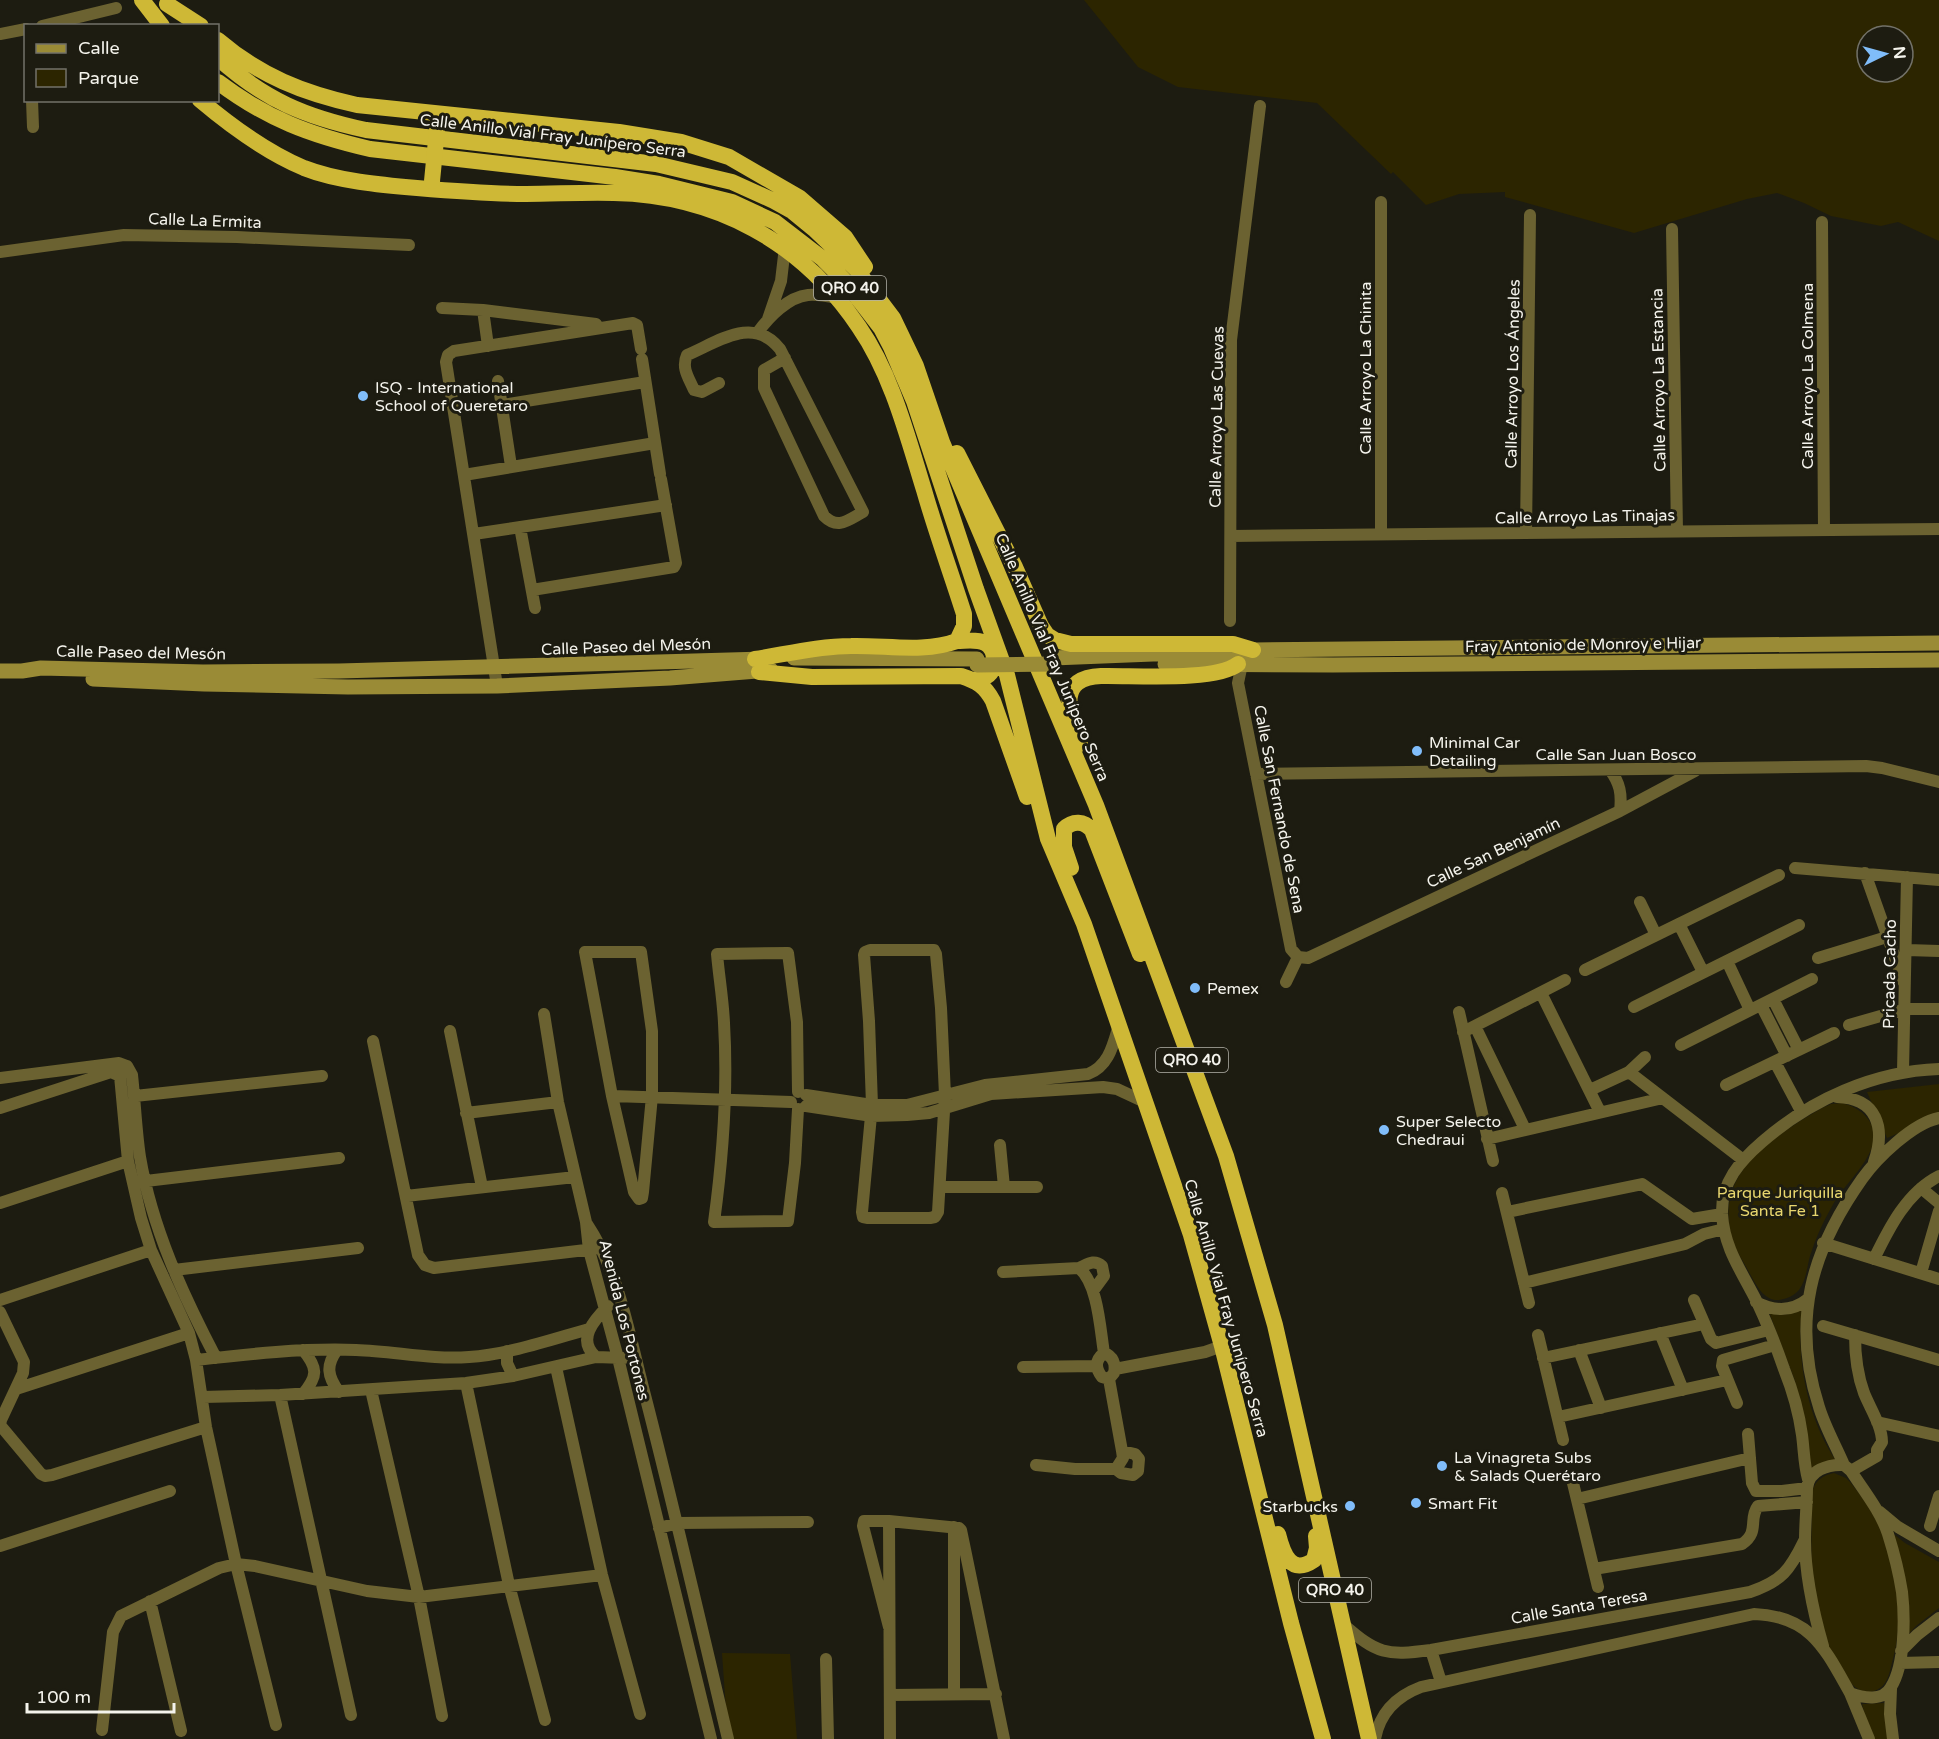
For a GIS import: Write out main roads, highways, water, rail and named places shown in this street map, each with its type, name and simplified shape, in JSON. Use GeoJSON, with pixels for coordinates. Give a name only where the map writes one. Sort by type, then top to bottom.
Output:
{"type":"FeatureCollection","features":[{"type":"Feature","properties":{"kind":"highway"},"geometry":{"type":"LineString","coordinates":[[142,0],[157,22]]}},
{"type":"Feature","properties":{"kind":"highway"},"geometry":{"type":"LineString","coordinates":[[165,2],[183,24]]}},
{"type":"Feature","properties":{"kind":"highway"},"geometry":{"type":"LineString","coordinates":[[165,2],[198,24]]}},
{"type":"Feature","properties":{"kind":"highway"},"geometry":{"type":"LineString","coordinates":[[219,41],[269,76],[312,94],[357,105],[439,117],[630,133],[681,142],[729,157],[800,198],[845,237],[875,282],[893,318]]}},
{"type":"Feature","properties":{"kind":"highway","name":"Calle Anillo Vial Fray Junípero Serra"},"geometry":{"type":"LineString","coordinates":[[219,59],[259,91],[326,122],[366,130],[656,164],[732,182],[774,201],[814,229],[856,269],[893,318],[905,341],[942,442],[1096,805],[1226,1156],[1275,1325],[1369,1739]]}},
{"type":"Feature","properties":{"kind":"highway","name":"Calle Anillo Vial Fray Junípero Serra"},"geometry":{"type":"LineString","coordinates":[[219,83],[264,113],[314,135],[370,149],[615,177],[659,184],[732,202],[776,222],[823,259],[868,309],[891,347],[914,401],[1007,675],[1048,839],[1084,924],[1191,1235],[1222,1346],[1291,1623],[1323,1739]]}},
{"type":"Feature","properties":{"kind":"highway"},"geometry":{"type":"LineString","coordinates":[[202,102],[224,121],[261,146],[306,168],[347,179],[525,194],[616,192],[657,197],[701,206],[737,220],[785,247],[812,270],[860,328],[888,383],[964,614],[964,626],[957,641]]}},
{"type":"Feature","properties":{"kind":"highway"},"geometry":{"type":"LineString","coordinates":[[431,185],[439,117]]}},
{"type":"Feature","properties":{"kind":"highway"},"geometry":{"type":"LineString","coordinates":[[923,388],[996,528],[1047,635],[1055,640],[1071,644],[1233,644],[1253,650]]}},
{"type":"Feature","properties":{"kind":"highway"},"geometry":{"type":"LineString","coordinates":[[924,492],[976,589]]}},
{"type":"Feature","properties":{"kind":"highway"},"geometry":{"type":"LineString","coordinates":[[757,666],[817,648],[934,647],[957,641],[974,640],[987,644],[993,651],[994,661],[988,676],[976,668]]}},
{"type":"Feature","properties":{"kind":"highway"},"geometry":{"type":"LineString","coordinates":[[1096,805],[1070,712],[1070,694],[1076,683],[1084,678],[1101,675],[1210,675],[1231,670],[1235,661]]}},
{"type":"Feature","properties":{"kind":"highway"},"geometry":{"type":"LineString","coordinates":[[757,666],[812,677],[961,676],[976,668]]}},
{"type":"Feature","properties":{"kind":"highway"},"geometry":{"type":"LineString","coordinates":[[976,668],[993,701],[1032,812],[1048,839]]}},
{"type":"Feature","properties":{"kind":"highway"},"geometry":{"type":"LineString","coordinates":[[1084,924],[1081,900],[1064,847],[1064,829],[1076,823],[1087,825],[1092,830],[1138,952],[1155,965]]}},
{"type":"Feature","properties":{"kind":"highway"},"geometry":{"type":"LineString","coordinates":[[1249,1453],[1262,1471],[1280,1542],[1285,1553],[1293,1565],[1304,1566],[1314,1560],[1317,1548],[1304,1486],[1300,1442]]}},
{"type":"Feature","properties":{"kind":"main road"},"geometry":{"type":"LineString","coordinates":[[1917,643],[1917,660]]}},
{"type":"Feature","properties":{"kind":"main road","name":"Fray Antonio de Monroy e Hijar"},"geometry":{"type":"LineString","coordinates":[[1235,661],[1607,655],[1939,643]]}},
{"type":"Feature","properties":{"kind":"main road","name":"Fray Antonio de Monroy e Hijar"},"geometry":{"type":"LineString","coordinates":[[1235,661],[1253,650],[1939,660]]}},
{"type":"Feature","properties":{"kind":"main road"},"geometry":{"type":"LineString","coordinates":[[976,668],[1054,661],[1235,661]]}},
{"type":"Feature","properties":{"kind":"main road","name":"Calle Paseo del Mesón"},"geometry":{"type":"LineString","coordinates":[[203,678],[495,668],[757,666]]}},
{"type":"Feature","properties":{"kind":"main road","name":"Calle Paseo del Mesón"},"geometry":{"type":"LineString","coordinates":[[0,671],[41,668],[348,687],[497,686],[757,666]]}},
{"type":"Feature","properties":{"kind":"place","name":"ISQ - International School of Queretaro"},"geometry":{"type":"Point","coordinates":[363,396]}},
{"type":"Feature","properties":{"kind":"place","name":"Minimal Car Detailing"},"geometry":{"type":"Point","coordinates":[1417,751]}},
{"type":"Feature","properties":{"kind":"place","name":"Pemex"},"geometry":{"type":"Point","coordinates":[1195,988]}},
{"type":"Feature","properties":{"kind":"place","name":"Super Selecto Chedraui"},"geometry":{"type":"Point","coordinates":[1384,1130]}},
{"type":"Feature","properties":{"kind":"place","name":"La Vinagreta Subs & Salads Querétaro"},"geometry":{"type":"Point","coordinates":[1442,1466]}},
{"type":"Feature","properties":{"kind":"place","name":"Smart Fit"},"geometry":{"type":"Point","coordinates":[1416,1503]}},
{"type":"Feature","properties":{"kind":"place","name":"Starbucks"},"geometry":{"type":"Point","coordinates":[1350,1506]}},
{"type":"Feature","properties":{"kind":"park label","name":"Parque Juriquilla Santa Fe 1"},"geometry":{"type":"Point","coordinates":[1780,1201]}}]}
